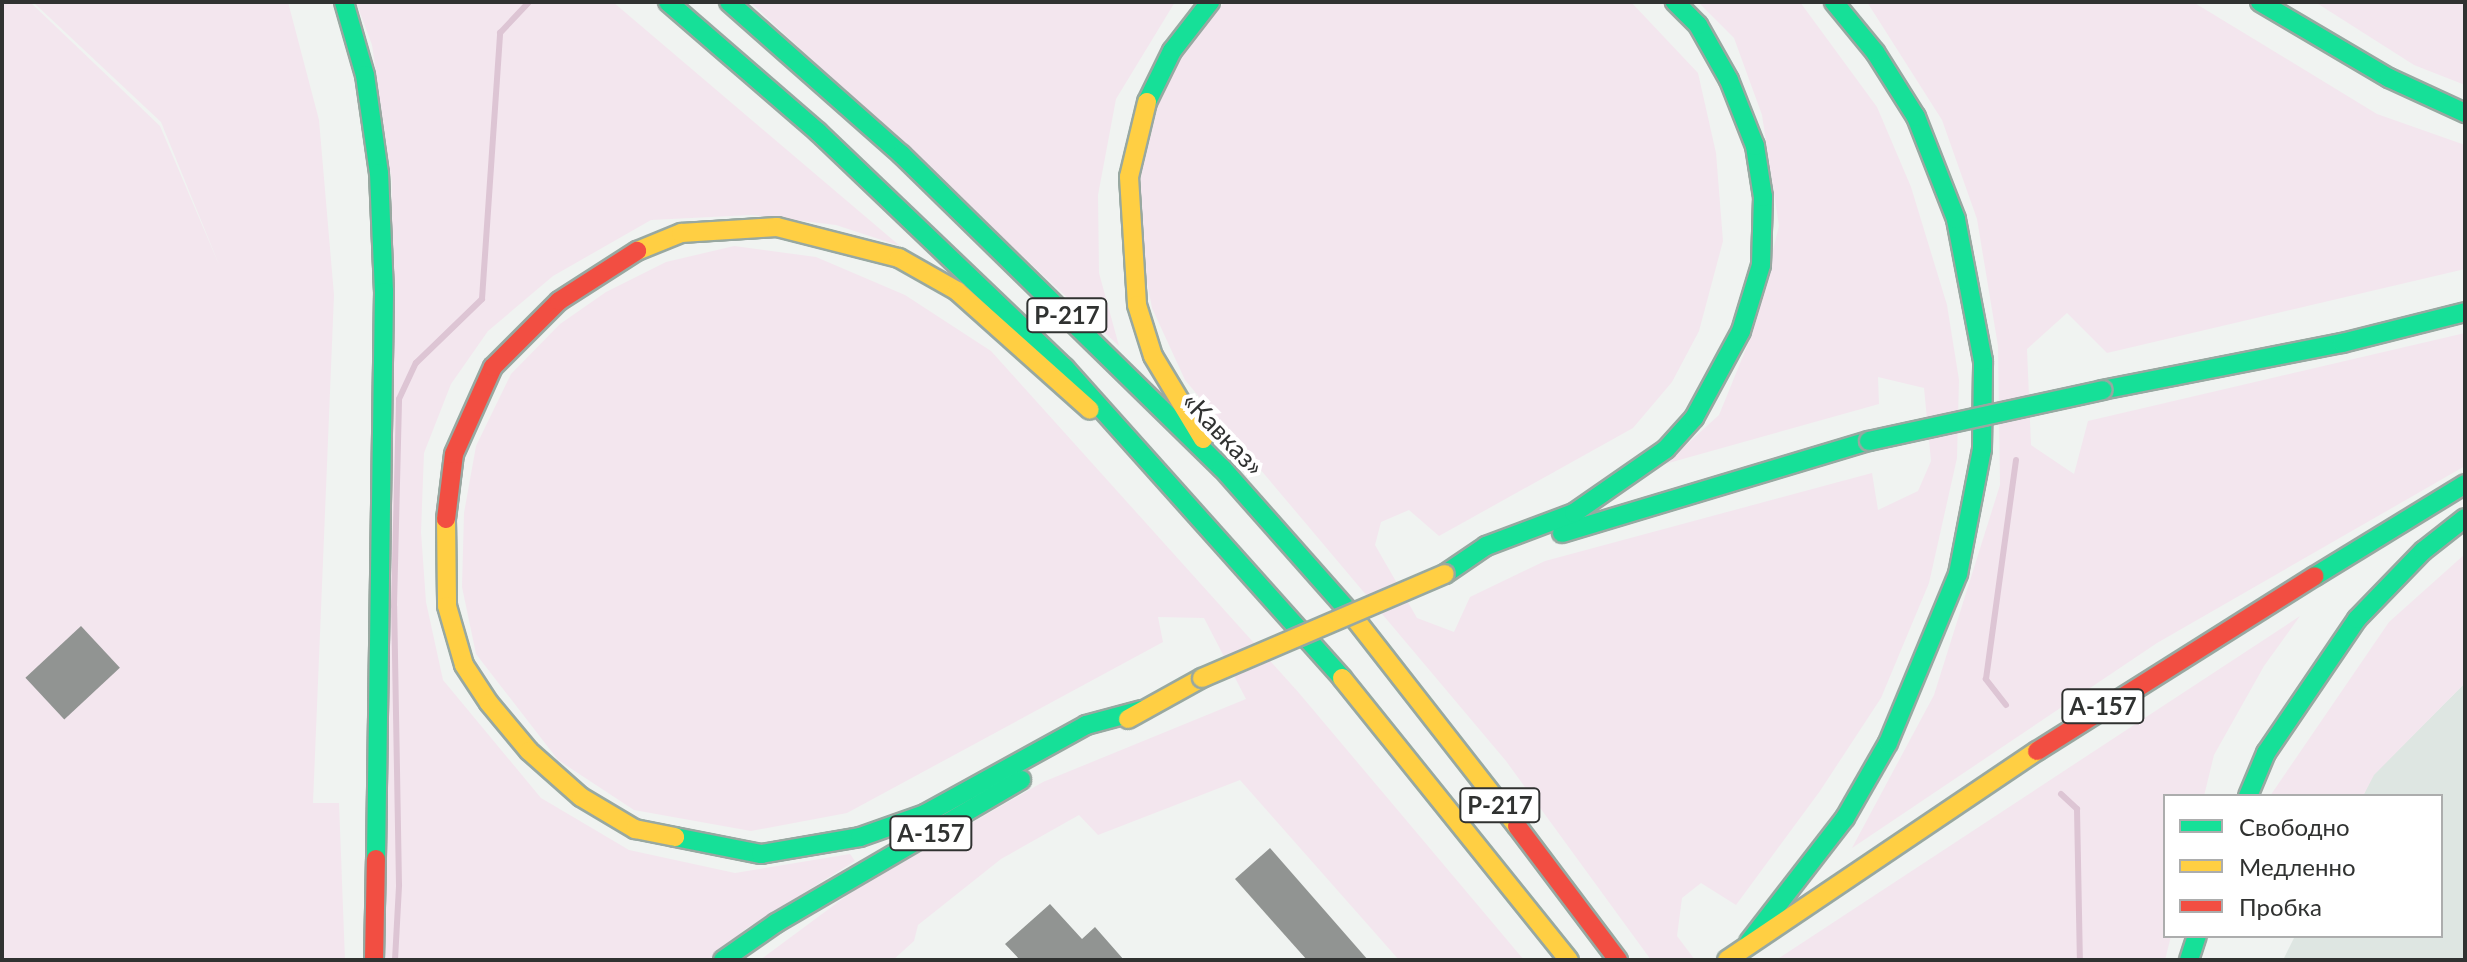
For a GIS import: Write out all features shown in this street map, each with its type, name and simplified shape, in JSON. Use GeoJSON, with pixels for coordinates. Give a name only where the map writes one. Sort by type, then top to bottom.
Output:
{"type":"FeatureCollection","features":[{"type":"Feature","properties":{"kind":"main road"},"geometry":{"type":"LineString","coordinates":[[344,2],[365,75],[379,173],[384,292],[374,960]]}},
{"type":"Feature","properties":{"kind":"main road","name":"Р-217"},"geometry":{"type":"LineString","coordinates":[[668,2],[966,269],[1065,368],[1351,688],[1569,960]]}},
{"type":"Feature","properties":{"kind":"main road","name":"«Кавказ»"},"geometry":{"type":"LineString","coordinates":[[729,2],[901,154],[1222,468],[1383,650],[1618,960]]}},
{"type":"Feature","properties":{"kind":"main road"},"geometry":{"type":"LineString","coordinates":[[1210,2],[1172,51],[1140,118],[1129,177],[1129,240],[1137,305],[1153,356],[1222,468]]}},
{"type":"Feature","properties":{"kind":"main road"},"geometry":{"type":"LineString","coordinates":[[1445,574],[1486,546],[1574,513],[1666,449],[1701,407],[1741,331],[1761,265],[1763,197],[1755,146],[1729,80],[1698,25],[1675,2]]}},
{"type":"Feature","properties":{"kind":"main road"},"geometry":{"type":"LineString","coordinates":[[1749,942],[1845,818],[1894,729],[1958,574],[1982,449],[1983,361],[1956,219],[1916,117],[1875,52],[1834,2]]}},
{"type":"Feature","properties":{"kind":"main road"},"geometry":{"type":"LineString","coordinates":[[2260,2],[2389,78],[2465,113]]}},
{"type":"Feature","properties":{"kind":"main road"},"geometry":{"type":"LineString","coordinates":[[1131,444],[957,291],[899,258],[777,227],[681,233],[630,254],[559,301],[493,367],[454,454],[443,548],[447,606],[464,665],[529,751],[581,797],[635,829],[694,844],[761,854],[860,837],[925,814],[1086,725],[1142,710]]}},
{"type":"Feature","properties":{"kind":"main road","name":"А-157"},"geometry":{"type":"LineString","coordinates":[[723,960],[776,923],[1142,710],[1202,678],[1445,574],[1614,515],[1869,441],[2465,312]]}},
{"type":"Feature","properties":{"kind":"main road","name":"А-157"},"geometry":{"type":"LineString","coordinates":[[1727,960],[1749,942],[2117,697],[2465,484]]}},
{"type":"Feature","properties":{"kind":"main road"},"geometry":{"type":"LineString","coordinates":[[2249,794],[2280,729],[2357,619],[2423,551],[2465,518]]}},
{"type":"Feature","properties":{"kind":"main road"},"geometry":{"type":"LineString","coordinates":[[2189,960],[2196,938]]}},
{"type":"Feature","properties":{"kind":"shaded area"},"geometry":{"type":"Polygon","coordinates":[[[2,2],[30,2],[160,126],[220,267],[161,122],[33,2],[288,2],[319,120],[334,295],[313,803],[339,803],[345,960],[2,960],[2,2]]]}},
{"type":"Feature","properties":{"kind":"shaded area"},"geometry":{"type":"Polygon","coordinates":[[[356,2],[613,2],[900,246],[836,225],[751,215],[651,220],[553,276],[488,331],[451,384],[424,453],[421,532],[426,602],[443,680],[541,798],[629,850],[735,873],[850,854],[855,861],[747,928],[708,960],[380,960],[392,182],[372,45],[356,2]]]}},
{"type":"Feature","properties":{"kind":"shaded area"},"geometry":{"type":"Polygon","coordinates":[[[750,2],[1175,2],[1116,99],[1098,195],[1099,273],[1119,346],[750,2]]]}},
{"type":"Feature","properties":{"kind":"shaded area"},"geometry":{"type":"Polygon","coordinates":[[[1225,2],[1631,2],[1698,73],[1716,153],[1723,241],[1699,331],[1672,382],[1633,428],[1439,536],[1409,510],[1381,522],[1375,545],[1417,618],[1454,632],[1470,597],[1545,561],[1872,473],[1878,510],[1918,491],[1931,461],[1924,388],[1878,377],[1879,404],[1665,464],[1719,415],[1752,334],[1779,226],[1762,115],[1734,38],[1698,2],[1800,2],[1877,107],[1911,187],[1947,305],[1959,380],[1957,458],[1929,583],[1881,698],[1820,791],[1736,905],[1701,883],[1682,898],[1677,936],[1695,960],[1651,960],[1506,761],[1185,380],[1152,308],[1133,210],[1146,127],[1185,46],[1225,2]]]}},
{"type":"Feature","properties":{"kind":"shaded area"},"geometry":{"type":"Polygon","coordinates":[[[1867,2],[2193,2],[2377,114],[2465,145],[2465,269],[2107,353],[2067,313],[2027,349],[2031,445],[2074,474],[2088,421],[2465,333],[2465,466],[2157,643],[1852,848],[1934,695],[2000,485],[1998,346],[1977,219],[1942,120],[1867,2]]]}},
{"type":"Feature","properties":{"kind":"shaded area"},"geometry":{"type":"Polygon","coordinates":[[[2315,2],[2465,2],[2465,85],[2414,65],[2315,2]]]}},
{"type":"Feature","properties":{"kind":"shaded area"},"geometry":{"type":"Polygon","coordinates":[[[734,246],[816,257],[905,295],[991,351],[1299,693],[1524,960],[1399,960],[1240,780],[1098,835],[1079,815],[1001,859],[918,925],[914,941],[893,960],[760,960],[853,891],[1043,782],[1246,699],[1204,618],[1158,617],[1163,642],[847,813],[751,831],[634,810],[558,760],[476,654],[462,587],[464,513],[476,446],[511,374],[560,324],[606,292],[666,262],[734,246]]]}},
{"type":"Feature","properties":{"kind":"shaded area"},"geometry":{"type":"Polygon","coordinates":[[[2465,554],[2465,683],[2374,775],[2364,794],[2271,794],[2389,622],[2465,554]]]}},
{"type":"Feature","properties":{"kind":"shaded area"},"geometry":{"type":"Polygon","coordinates":[[[2300,616],[2264,666],[2214,755],[2204,794],[2163,794],[2163,938],[2170,938],[2165,960],[1776,960],[2300,616]]]}},
{"type":"Feature","properties":{"kind":"shaded area"},"geometry":{"type":"Polygon","coordinates":[[[2465,683],[2465,960],[2283,960],[2294,938],[2443,938],[2443,794],[2364,794],[2373,775],[2465,683]]]}},
{"type":"Feature","properties":{"kind":"building"},"geometry":{"type":"Polygon","coordinates":[[[81,626],[120,668],[64,720],[25,678],[81,626]]]}},
{"type":"Feature","properties":{"kind":"building"},"geometry":{"type":"Polygon","coordinates":[[[1270,848],[1368,960],[1307,960],[1235,879],[1270,848]]]}},
{"type":"Feature","properties":{"kind":"building"},"geometry":{"type":"Polygon","coordinates":[[[1050,904],[1082,939],[1095,927],[1124,960],[1020,960],[1005,944],[1050,904]]]}},
{"type":"Feature","properties":{"kind":"waterway"},"geometry":{"type":"LineString","coordinates":[[395,960],[399,885],[394,606],[399,399],[416,363],[482,299],[500,33],[529,2]]}},
{"type":"Feature","properties":{"kind":"waterway"},"geometry":{"type":"LineString","coordinates":[[2006,705],[1986,679],[2016,460]]}},
{"type":"Feature","properties":{"kind":"waterway"},"geometry":{"type":"LineString","coordinates":[[2061,794],[2077,809],[2080,960]]}},
{"type":"Feature","properties":{"kind":"traffic: fast"},"geometry":{"type":"LineString","coordinates":[[344,2],[365,75],[379,173],[384,292],[376,859]]}},
{"type":"Feature","properties":{"kind":"traffic: fast"},"geometry":{"type":"LineString","coordinates":[[668,2],[818,132],[1065,368],[1342,678]]}},
{"type":"Feature","properties":{"kind":"traffic: fast"},"geometry":{"type":"LineString","coordinates":[[729,2],[901,154],[1222,468],[1352,615]]}},
{"type":"Feature","properties":{"kind":"traffic: fast"},"geometry":{"type":"LineString","coordinates":[[1147,102],[1172,51],[1210,2]]}},
{"type":"Feature","properties":{"kind":"traffic: fast"},"geometry":{"type":"LineString","coordinates":[[1445,574],[1486,546],[1574,513],[1666,449],[1694,418],[1741,331],[1761,265],[1763,197],[1755,146],[1729,80],[1698,25],[1675,2]]}},
{"type":"Feature","properties":{"kind":"traffic: fast"},"geometry":{"type":"LineString","coordinates":[[1749,942],[1845,818],[1888,743],[1958,574],[1982,449],[1983,361],[1956,219],[1916,117],[1875,52],[1834,2]]}},
{"type":"Feature","properties":{"kind":"traffic: fast"},"geometry":{"type":"LineString","coordinates":[[2260,2],[2389,78],[2465,113]]}},
{"type":"Feature","properties":{"kind":"traffic: fast"},"geometry":{"type":"LineString","coordinates":[[2102,390],[2342,343],[2465,312]]}},
{"type":"Feature","properties":{"kind":"traffic: fast"},"geometry":{"type":"LineString","coordinates":[[1869,441],[2102,390]]}},
{"type":"Feature","properties":{"kind":"traffic: fast"},"geometry":{"type":"LineString","coordinates":[[1562,533],[1869,441]]}},
{"type":"Feature","properties":{"kind":"traffic: fast"},"geometry":{"type":"LineString","coordinates":[[2315,576],[2465,484]]}},
{"type":"Feature","properties":{"kind":"traffic: fast"},"geometry":{"type":"LineString","coordinates":[[2249,794],[2266,753],[2357,619],[2423,551],[2465,518]]}},
{"type":"Feature","properties":{"kind":"traffic: fast"},"geometry":{"type":"LineString","coordinates":[[675,837],[761,854],[860,837],[925,814],[1086,725],[1142,710]]}},
{"type":"Feature","properties":{"kind":"traffic: fast"},"geometry":{"type":"LineString","coordinates":[[723,960],[776,923],[1021,780]]}},
{"type":"Feature","properties":{"kind":"traffic: fast"},"geometry":{"type":"LineString","coordinates":[[2189,960],[2196,938]]}},
{"type":"Feature","properties":{"kind":"traffic: slow"},"geometry":{"type":"LineString","coordinates":[[1147,102],[1129,177],[1137,305],[1153,356],[1203,439]]}},
{"type":"Feature","properties":{"kind":"traffic: slow"},"geometry":{"type":"LineString","coordinates":[[637,251],[681,233],[777,227],[899,258],[957,291],[1090,410]]}},
{"type":"Feature","properties":{"kind":"traffic: slow"},"geometry":{"type":"LineString","coordinates":[[446,519],[447,606],[464,665],[489,703],[529,751],[581,797],[635,829],[675,837]]}},
{"type":"Feature","properties":{"kind":"traffic: slow"},"geometry":{"type":"LineString","coordinates":[[1202,678],[1445,574]]}},
{"type":"Feature","properties":{"kind":"traffic: slow"},"geometry":{"type":"LineString","coordinates":[[1352,615],[1517,826]]}},
{"type":"Feature","properties":{"kind":"traffic: slow"},"geometry":{"type":"LineString","coordinates":[[1128,719],[1202,678]]}},
{"type":"Feature","properties":{"kind":"traffic: slow"},"geometry":{"type":"LineString","coordinates":[[1342,678],[1569,960]]}},
{"type":"Feature","properties":{"kind":"traffic: slow"},"geometry":{"type":"LineString","coordinates":[[1727,960],[2037,751]]}},
{"type":"Feature","properties":{"kind":"traffic: jam"},"geometry":{"type":"LineString","coordinates":[[446,519],[454,454],[493,367],[559,301],[637,251]]}},
{"type":"Feature","properties":{"kind":"traffic: jam"},"geometry":{"type":"LineString","coordinates":[[2037,751],[2315,576]]}},
{"type":"Feature","properties":{"kind":"traffic: jam"},"geometry":{"type":"LineString","coordinates":[[1517,826],[1618,960]]}},
{"type":"Feature","properties":{"kind":"traffic: jam"},"geometry":{"type":"LineString","coordinates":[[374,960],[376,859]]}}]}
